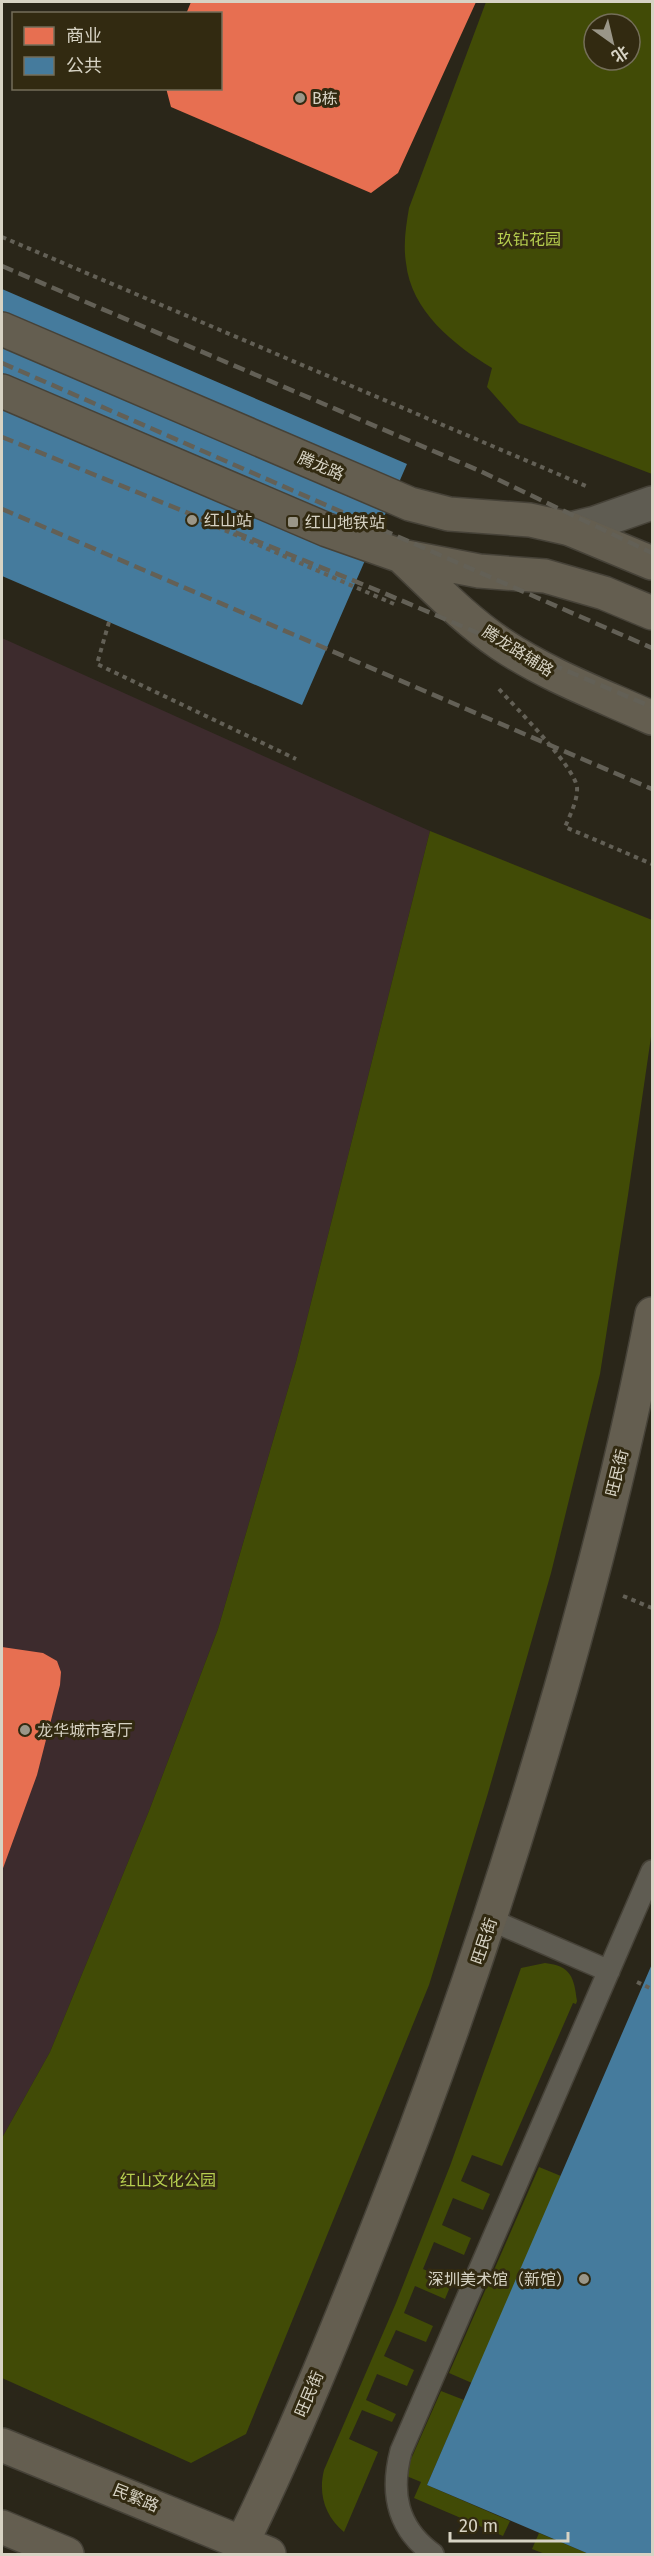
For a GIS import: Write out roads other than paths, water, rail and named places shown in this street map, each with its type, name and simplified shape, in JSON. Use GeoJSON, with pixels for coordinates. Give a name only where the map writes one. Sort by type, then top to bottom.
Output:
{"type":"FeatureCollection","features":[{"type":"Feature","properties":{"kind":"main road","name":"腾龙路"},"geometry":{"type":"LineString","coordinates":[[2,329],[410,504],[449,514],[530,520],[570,530],[652,563]]}},
{"type":"Feature","properties":{"kind":"main road"},"geometry":{"type":"LineString","coordinates":[[2,392],[327,530],[401,556],[479,571],[545,576],[604,593],[652,613]]}},
{"type":"Feature","properties":{"kind":"main road","name":"腾龙路辅路"},"geometry":{"type":"LineString","coordinates":[[401,556],[460,611],[500,643],[541,668],[652,718]]}},
{"type":"Feature","properties":{"kind":"main road","name":"旺民街"},"geometry":{"type":"LineString","coordinates":[[256,2549],[264,2498],[339,2326],[422,2116],[491,1920],[581,1615],[639,1384],[652,1314]]}},
{"type":"Feature","properties":{"kind":"main road","name":"民繁路"},"geometry":{"type":"LineString","coordinates":[[2,2445],[256,2549]]}},
{"type":"Feature","properties":{"kind":"main road"},"geometry":{"type":"LineString","coordinates":[[2,2527],[67,2554]]}},
{"type":"Feature","properties":{"kind":"street"},"geometry":{"type":"LineString","coordinates":[[570,530],[595,524],[652,503]]}},
{"type":"Feature","properties":{"kind":"lane"},"geometry":{"type":"LineString","coordinates":[[433,2554],[420,2545],[400,2511],[395,2492],[396,2471],[401,2451],[652,1871]]}},
{"type":"Feature","properties":{"kind":"lane"},"geometry":{"type":"LineString","coordinates":[[491,1920],[609,1971]]}},
{"type":"Feature","properties":{"kind":"railway"},"geometry":{"type":"LineString","coordinates":[[2,266],[480,471],[652,553]]}},
{"type":"Feature","properties":{"kind":"railway"},"geometry":{"type":"LineString","coordinates":[[2,363],[652,648]]}},
{"type":"Feature","properties":{"kind":"railway"},"geometry":{"type":"LineString","coordinates":[[2,437],[379,591],[652,707]]}},
{"type":"Feature","properties":{"kind":"railway"},"geometry":{"type":"LineString","coordinates":[[2,509],[652,789]]}},
{"type":"Feature","properties":{"kind":"place","name":"B栋"},"geometry":{"type":"Point","coordinates":[300,98]}},
{"type":"Feature","properties":{"kind":"place","name":"红山站"},"geometry":{"type":"Point","coordinates":[192,520]}},
{"type":"Feature","properties":{"kind":"place","name":"红山地铁站"},"geometry":{"type":"Point","coordinates":[293,522]}},
{"type":"Feature","properties":{"kind":"place","name":"龙华城市客厅"},"geometry":{"type":"Point","coordinates":[25,1730]}},
{"type":"Feature","properties":{"kind":"place","name":"深圳美术馆（新馆）"},"geometry":{"type":"Point","coordinates":[584,2279]}},
{"type":"Feature","properties":{"kind":"park label","name":"玖钻花园"},"geometry":{"type":"Point","coordinates":[529,239]}},
{"type":"Feature","properties":{"kind":"park label","name":"红山文化公园"},"geometry":{"type":"Point","coordinates":[168,2180]}}]}
